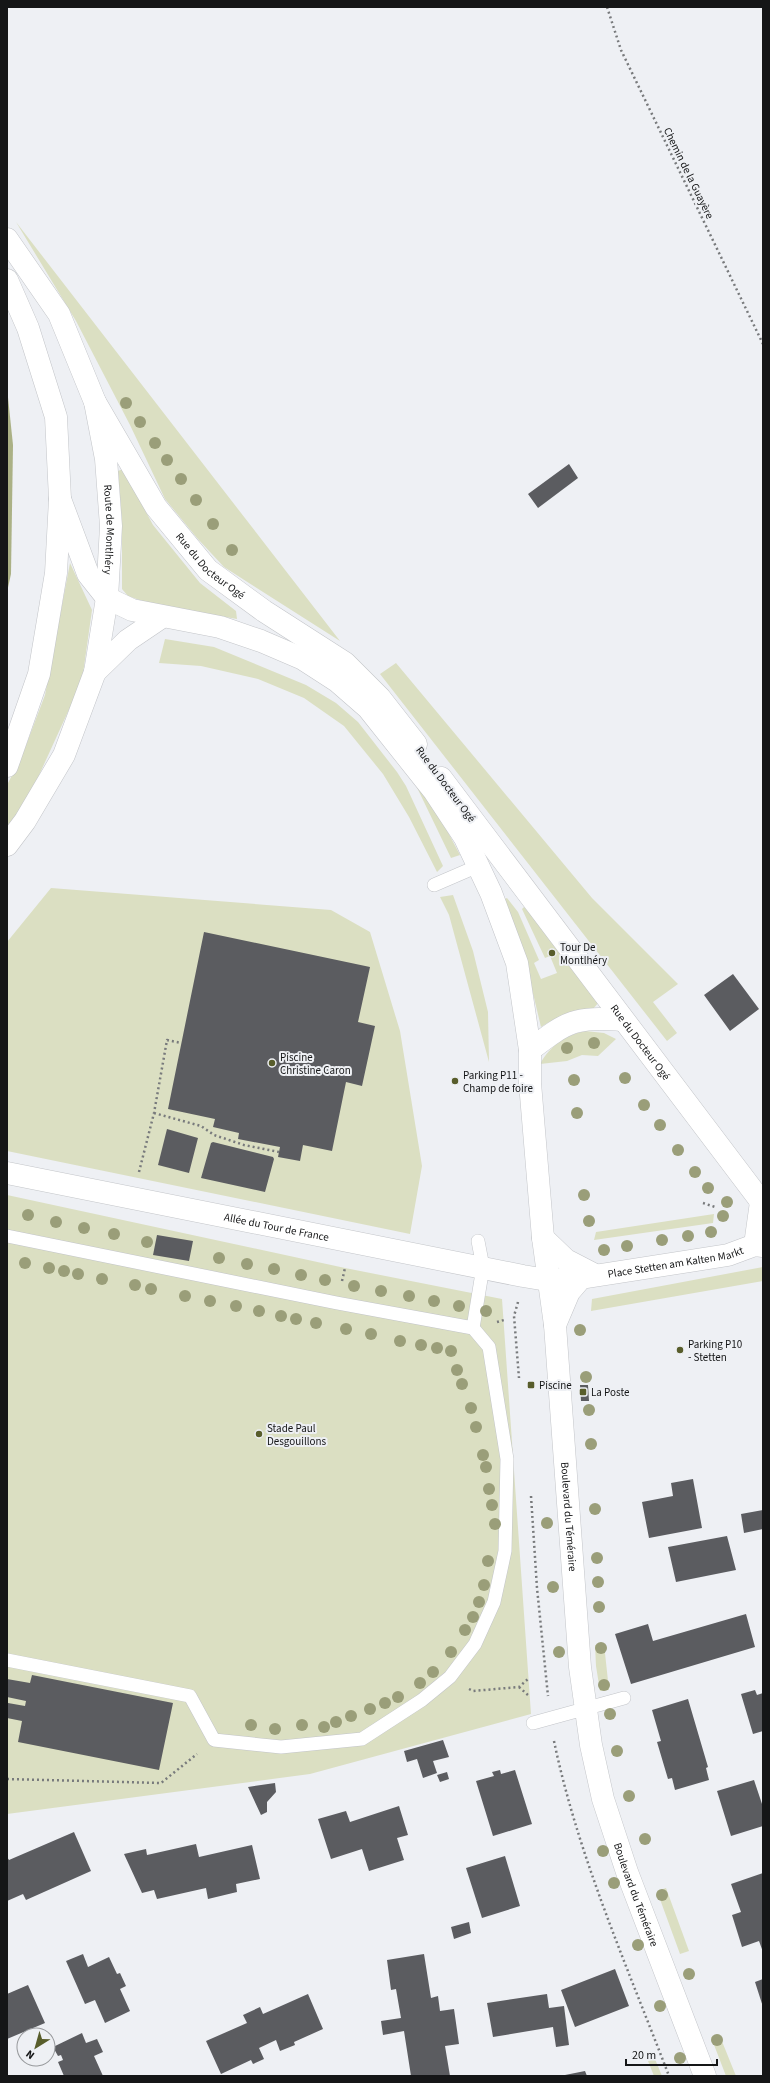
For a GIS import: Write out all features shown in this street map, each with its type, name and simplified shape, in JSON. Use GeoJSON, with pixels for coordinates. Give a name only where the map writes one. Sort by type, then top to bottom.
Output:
{"type":"FeatureCollection","features":[{"type":"Feature","properties":{"kind":"main road","name":"Route de Montlhéry"},"geometry":{"type":"LineString","coordinates":[[7,239],[59,314],[95,402],[106,459],[111,526],[107,598],[95,672],[64,755],[25,821],[7,844]]}},
{"type":"Feature","properties":{"kind":"main road"},"geometry":{"type":"LineString","coordinates":[[7,280],[28,328],[56,417],[60,499],[56,573],[39,674],[7,766]]}},
{"type":"Feature","properties":{"kind":"main road","name":"Rue du Docteur Ogé"},"geometry":{"type":"LineString","coordinates":[[95,402],[156,507],[208,570],[239,593],[345,663],[380,698],[762,1203]]}},
{"type":"Feature","properties":{"kind":"main road","name":"Rue du Docteur Ogé"},"geometry":{"type":"LineString","coordinates":[[60,499],[88,574],[107,598],[132,610],[220,627],[261,641],[303,658],[337,681],[368,708],[434,791],[465,838],[491,893],[517,963],[530,1050]]}},
{"type":"Feature","properties":{"kind":"main road"},"geometry":{"type":"LineString","coordinates":[[95,672],[128,640],[162,617]]}},
{"type":"Feature","properties":{"kind":"main road"},"geometry":{"type":"LineString","coordinates":[[547,1280],[530,1083],[530,1050],[572,1021],[592,1018],[623,1020]]}},
{"type":"Feature","properties":{"kind":"main road","name":"Allée du Tour de France"},"geometry":{"type":"LineString","coordinates":[[7,1173],[547,1280]]}},
{"type":"Feature","properties":{"kind":"main road","name":"Place Stetten am Kalten Markt"},"geometry":{"type":"LineString","coordinates":[[547,1280],[588,1277],[728,1255],[759,1246],[762,1203]]}},
{"type":"Feature","properties":{"kind":"main road","name":"Place Stetten am Kalten Markt"},"geometry":{"type":"LineString","coordinates":[[543,1238],[566,1260],[588,1277]]}},
{"type":"Feature","properties":{"kind":"main road","name":"Boulevard du Téméraire"},"geometry":{"type":"LineString","coordinates":[[555,1325],[569,1292],[588,1277]]}},
{"type":"Feature","properties":{"kind":"main road","name":"Boulevard du Téméraire"},"geometry":{"type":"LineString","coordinates":[[547,1280],[555,1325],[580,1667],[591,1745],[603,1799],[620,1850],[705,2076]]}},
{"type":"Feature","properties":{"kind":"lane"},"geometry":{"type":"LineString","coordinates":[[434,885],[478,866]]}},
{"type":"Feature","properties":{"kind":"lane"},"geometry":{"type":"LineString","coordinates":[[7,1236],[338,1303],[473,1328],[489,1347],[507,1459],[505,1551],[494,1602],[475,1644],[450,1677],[422,1700],[362,1739],[281,1747],[214,1740],[190,1696],[7,1660]]}},
{"type":"Feature","properties":{"kind":"lane"},"geometry":{"type":"LineString","coordinates":[[473,1328],[483,1267],[478,1241]]}},
{"type":"Feature","properties":{"kind":"lane"},"geometry":{"type":"LineString","coordinates":[[534,1723],[624,1698]]}},
{"type":"Feature","properties":{"kind":"path","name":"Chemin de la Guayère"},"geometry":{"type":"LineString","coordinates":[[607,7],[621,50],[763,344]]}},
{"type":"Feature","properties":{"kind":"path"},"geometry":{"type":"LineString","coordinates":[[138,1177],[154,1113],[167,1040],[181,1043]]}},
{"type":"Feature","properties":{"kind":"path"},"geometry":{"type":"LineString","coordinates":[[154,1113],[201,1126],[214,1135],[244,1145],[279,1152]]}},
{"type":"Feature","properties":{"kind":"path"},"geometry":{"type":"LineString","coordinates":[[702,1203],[715,1207]]}},
{"type":"Feature","properties":{"kind":"path"},"geometry":{"type":"LineString","coordinates":[[338,1303],[351,1241]]}},
{"type":"Feature","properties":{"kind":"path"},"geometry":{"type":"LineString","coordinates":[[545,1674],[550,1719],[565,1788],[589,1866],[669,2076]]}},
{"type":"Feature","properties":{"kind":"path"},"geometry":{"type":"LineString","coordinates":[[450,1677],[459,1686],[473,1691],[519,1687],[528,1678]]}},
{"type":"Feature","properties":{"kind":"path"},"geometry":{"type":"LineString","coordinates":[[519,1687],[529,1696]]}},
{"type":"Feature","properties":{"kind":"path"},"geometry":{"type":"LineString","coordinates":[[7,1779],[161,1783],[214,1740]]}},
{"type":"Feature","properties":{"kind":"path"},"geometry":{"type":"LineString","coordinates":[[632,2058],[645,2054]]}},
{"type":"Feature","properties":{"kind":"green space"},"geometry":{"type":"Polygon","coordinates":[[[16,222],[340,641],[224,567],[197,538],[165,499],[130,425],[76,321],[16,222]]]}},
{"type":"Feature","properties":{"kind":"green space"},"geometry":{"type":"Polygon","coordinates":[[[7,388],[13,445],[11,574],[7,592],[7,388]]]}},
{"type":"Feature","properties":{"kind":"green space"},"geometry":{"type":"Polygon","coordinates":[[[123,469],[153,525],[200,583],[236,611],[237,619],[151,604],[128,596],[122,589],[122,523],[118,471],[123,469]]]}},
{"type":"Feature","properties":{"kind":"green space"},"geometry":{"type":"Polygon","coordinates":[[[70,563],[92,610],[82,681],[35,784],[7,830],[7,785],[22,756],[45,695],[70,563]]]}},
{"type":"Feature","properties":{"kind":"green space"},"geometry":{"type":"Polygon","coordinates":[[[165,639],[214,647],[306,685],[336,703],[358,722],[397,772],[406,786],[443,866],[437,872],[409,817],[383,774],[344,726],[304,698],[258,679],[201,666],[159,663],[165,639]]]}},
{"type":"Feature","properties":{"kind":"green space"},"geometry":{"type":"Polygon","coordinates":[[[396,663],[592,898],[678,984],[653,1002],[677,1033],[667,1041],[380,674],[396,663]]]}},
{"type":"Feature","properties":{"kind":"green space"},"geometry":{"type":"Polygon","coordinates":[[[410,773],[442,821],[460,855],[451,858],[410,773]]]}},
{"type":"Feature","properties":{"kind":"green space"},"geometry":{"type":"Polygon","coordinates":[[[51,888],[331,910],[370,932],[400,1031],[422,1166],[410,1234],[7,1151],[7,942],[51,888]]]}},
{"type":"Feature","properties":{"kind":"green space"},"geometry":{"type":"Polygon","coordinates":[[[453,895],[473,951],[488,1012],[489,1062],[449,915],[440,897],[453,895]]]}},
{"type":"Feature","properties":{"kind":"green space"},"geometry":{"type":"Polygon","coordinates":[[[507,898],[518,912],[539,960],[534,963],[541,979],[557,973],[550,956],[545,958],[522,909],[524,907],[570,960],[599,1002],[593,1009],[566,1015],[541,1027],[531,985],[502,900],[507,898]]]}},
{"type":"Feature","properties":{"kind":"green space"},"geometry":{"type":"Polygon","coordinates":[[[585,1031],[604,1033],[616,1039],[598,1056],[582,1055],[567,1061],[540,1064],[544,1057],[559,1042],[577,1033],[585,1031]]]}},
{"type":"Feature","properties":{"kind":"green space","name":"Stade Paul Desgouillons"},"geometry":{"type":"Polygon","coordinates":[[[7,1195],[345,1268],[502,1299],[531,1714],[310,1774],[7,1814],[7,1195]]]}},
{"type":"Feature","properties":{"kind":"green space"},"geometry":{"type":"Polygon","coordinates":[[[714,1214],[713,1223],[594,1240],[596,1232],[714,1214]]]}},
{"type":"Feature","properties":{"kind":"green space"},"geometry":{"type":"Polygon","coordinates":[[[763,1267],[763,1281],[591,1311],[592,1299],[763,1267]]]}},
{"type":"Feature","properties":{"kind":"green space"},"geometry":{"type":"Polygon","coordinates":[[[604,1644],[609,1690],[600,1691],[596,1666],[595,1645],[604,1644]]]}},
{"type":"Feature","properties":{"kind":"green space"},"geometry":{"type":"Polygon","coordinates":[[[666,1888],[689,1951],[680,1954],[657,1891],[666,1888]]]}},
{"type":"Feature","properties":{"kind":"green space"},"geometry":{"type":"Polygon","coordinates":[[[719,2034],[736,2076],[726,2076],[711,2037],[719,2034]]]}},
{"type":"Feature","properties":{"kind":"green space"},"geometry":{"type":"Polygon","coordinates":[[[655,2059],[662,2076],[654,2076],[648,2061],[655,2059]]]}},
{"type":"Feature","properties":{"kind":"building"},"geometry":{"type":"Polygon","coordinates":[[[569,464],[578,478],[538,508],[528,494],[569,464]]]}},
{"type":"Feature","properties":{"kind":"building","name":"Piscine Christine Caron"},"geometry":{"type":"Polygon","coordinates":[[[204,932],[370,967],[358,1022],[375,1026],[362,1086],[346,1082],[332,1151],[303,1145],[300,1161],[278,1157],[280,1147],[238,1139],[239,1133],[213,1127],[215,1119],[168,1109],[204,932]]]}},
{"type":"Feature","properties":{"kind":"building"},"geometry":{"type":"Polygon","coordinates":[[[733,974],[759,1009],[730,1031],[704,995],[733,974]]]}},
{"type":"Feature","properties":{"kind":"building"},"geometry":{"type":"Polygon","coordinates":[[[167,1129],[198,1138],[189,1173],[158,1165],[167,1129]]]}},
{"type":"Feature","properties":{"kind":"building"},"geometry":{"type":"Polygon","coordinates":[[[213,1142],[273,1157],[274,1159],[265,1192],[201,1178],[211,1143],[213,1142]]]}},
{"type":"Feature","properties":{"kind":"building"},"geometry":{"type":"Polygon","coordinates":[[[157,1235],[193,1241],[189,1261],[153,1255],[157,1235]]]}},
{"type":"Feature","properties":{"kind":"building"},"geometry":{"type":"Polygon","coordinates":[[[580,1385],[588,1385],[589,1401],[581,1401],[580,1385]]]}},
{"type":"Feature","properties":{"kind":"building"},"geometry":{"type":"Polygon","coordinates":[[[693,1479],[702,1528],[649,1538],[642,1502],[673,1496],[671,1483],[693,1479]]]}},
{"type":"Feature","properties":{"kind":"building"},"geometry":{"type":"Polygon","coordinates":[[[763,1510],[763,1529],[744,1533],[741,1514],[763,1510]]]}},
{"type":"Feature","properties":{"kind":"building"},"geometry":{"type":"Polygon","coordinates":[[[727,1536],[736,1570],[676,1582],[668,1547],[727,1536]]]}},
{"type":"Feature","properties":{"kind":"building"},"geometry":{"type":"Polygon","coordinates":[[[746,1614],[755,1647],[631,1684],[615,1634],[648,1624],[653,1641],[746,1614]]]}},
{"type":"Feature","properties":{"kind":"building"},"geometry":{"type":"Polygon","coordinates":[[[32,1675],[173,1703],[159,1770],[18,1742],[22,1721],[7,1718],[8,1703],[25,1706],[26,1701],[7,1697],[7,1679],[30,1683],[32,1675]]]}},
{"type":"Feature","properties":{"kind":"building"},"geometry":{"type":"Polygon","coordinates":[[[755,1690],[757,1695],[763,1693],[763,1731],[753,1734],[741,1694],[755,1690]]]}},
{"type":"Feature","properties":{"kind":"building"},"geometry":{"type":"Polygon","coordinates":[[[688,1699],[708,1767],[706,1768],[709,1780],[675,1790],[672,1778],[668,1779],[657,1742],[661,1741],[652,1710],[688,1699]]]}},
{"type":"Feature","properties":{"kind":"building"},"geometry":{"type":"Polygon","coordinates":[[[443,1740],[449,1757],[433,1761],[437,1773],[423,1778],[417,1759],[407,1762],[404,1751],[443,1740]]]}},
{"type":"Feature","properties":{"kind":"building"},"geometry":{"type":"Polygon","coordinates":[[[500,1770],[501,1774],[515,1770],[532,1824],[493,1836],[476,1781],[494,1776],[492,1772],[500,1770]]]}},
{"type":"Feature","properties":{"kind":"building"},"geometry":{"type":"Polygon","coordinates":[[[447,1772],[449,1779],[440,1782],[437,1775],[447,1772]]]}},
{"type":"Feature","properties":{"kind":"building"},"geometry":{"type":"Polygon","coordinates":[[[754,1780],[763,1807],[763,1826],[731,1836],[717,1791],[754,1780]]]}},
{"type":"Feature","properties":{"kind":"building"},"geometry":{"type":"Polygon","coordinates":[[[275,1783],[276,1792],[267,1802],[267,1812],[261,1815],[248,1787],[275,1783]]]}},
{"type":"Feature","properties":{"kind":"building"},"geometry":{"type":"Polygon","coordinates":[[[399,1806],[408,1835],[397,1838],[404,1860],[369,1871],[362,1849],[331,1859],[318,1819],[346,1811],[350,1822],[399,1806]]]}},
{"type":"Feature","properties":{"kind":"building"},"geometry":{"type":"Polygon","coordinates":[[[74,1832],[91,1871],[26,1900],[23,1894],[7,1901],[7,1857],[9,1860],[74,1832]]]}},
{"type":"Feature","properties":{"kind":"building"},"geometry":{"type":"Polygon","coordinates":[[[196,1844],[199,1857],[252,1845],[260,1879],[236,1884],[237,1892],[208,1899],[206,1888],[157,1899],[154,1890],[142,1893],[124,1854],[146,1849],[147,1855],[196,1844]]]}},
{"type":"Feature","properties":{"kind":"building"},"geometry":{"type":"Polygon","coordinates":[[[505,1856],[520,1906],[482,1918],[466,1868],[505,1856]]]}},
{"type":"Feature","properties":{"kind":"building"},"geometry":{"type":"Polygon","coordinates":[[[763,1873],[763,1952],[759,1941],[742,1947],[732,1915],[741,1912],[731,1884],[763,1873]]]}},
{"type":"Feature","properties":{"kind":"building"},"geometry":{"type":"Polygon","coordinates":[[[469,1922],[471,1933],[454,1939],[451,1927],[469,1922]]]}},
{"type":"Feature","properties":{"kind":"building"},"geometry":{"type":"Polygon","coordinates":[[[83,1954],[88,1967],[109,1957],[117,1974],[120,1973],[126,1986],[120,1989],[130,2011],[105,2023],[95,2000],[85,2004],[66,1961],[83,1954]]]}},
{"type":"Feature","properties":{"kind":"building"},"geometry":{"type":"Polygon","coordinates":[[[424,1954],[431,1998],[438,1996],[440,2011],[454,2009],[459,2044],[445,2046],[450,2076],[411,2076],[404,2031],[383,2035],[381,2021],[401,2018],[396,1989],[391,1990],[387,1960],[424,1954]]]}},
{"type":"Feature","properties":{"kind":"building"},"geometry":{"type":"Polygon","coordinates":[[[615,1969],[629,2006],[575,2027],[561,1990],[615,1969]]]}},
{"type":"Feature","properties":{"kind":"building"},"geometry":{"type":"Polygon","coordinates":[[[763,1979],[763,2007],[755,1982],[763,1979]]]}},
{"type":"Feature","properties":{"kind":"building"},"geometry":{"type":"Polygon","coordinates":[[[28,1985],[45,2023],[36,2027],[16,2027],[16,2035],[7,2039],[7,1994],[28,1985]]]}},
{"type":"Feature","properties":{"kind":"building"},"geometry":{"type":"Polygon","coordinates":[[[308,1994],[323,2029],[294,2042],[295,2045],[280,2051],[276,2040],[259,2048],[264,2059],[253,2064],[251,2060],[221,2074],[206,2041],[247,2023],[243,2015],[260,2007],[263,2014],[308,1994]]]}},
{"type":"Feature","properties":{"kind":"building"},"geometry":{"type":"Polygon","coordinates":[[[547,1994],[549,2008],[564,2006],[569,2045],[556,2047],[553,2027],[493,2037],[487,2003],[547,1994]]]}},
{"type":"Feature","properties":{"kind":"building"},"geometry":{"type":"Polygon","coordinates":[[[82,2033],[86,2043],[97,2039],[103,2052],[94,2056],[103,2076],[64,2076],[58,2062],[63,2060],[61,2055],[58,2056],[56,2052],[56,2046],[82,2033]]]}},
{"type":"Feature","properties":{"kind":"building"},"geometry":{"type":"Polygon","coordinates":[[[585,2071],[587,2076],[565,2076],[565,2075],[585,2071]]]}},
{"type":"Feature","properties":{"kind":"place","name":"Tour De Montlhéry"},"geometry":{"type":"Point","coordinates":[552,953]}},
{"type":"Feature","properties":{"kind":"place","name":"Piscine Christine Caron"},"geometry":{"type":"Point","coordinates":[272,1063]}},
{"type":"Feature","properties":{"kind":"place","name":"Parking P11 - Champ de foire"},"geometry":{"type":"Point","coordinates":[455,1081]}},
{"type":"Feature","properties":{"kind":"place","name":"Parking P10 - Stetten"},"geometry":{"type":"Point","coordinates":[680,1350]}},
{"type":"Feature","properties":{"kind":"place","name":"Piscine"},"geometry":{"type":"Point","coordinates":[531,1385]}},
{"type":"Feature","properties":{"kind":"place","name":"La Poste"},"geometry":{"type":"Point","coordinates":[583,1392]}},
{"type":"Feature","properties":{"kind":"place","name":"Stade Paul Desgouillons"},"geometry":{"type":"Point","coordinates":[259,1434]}}]}
